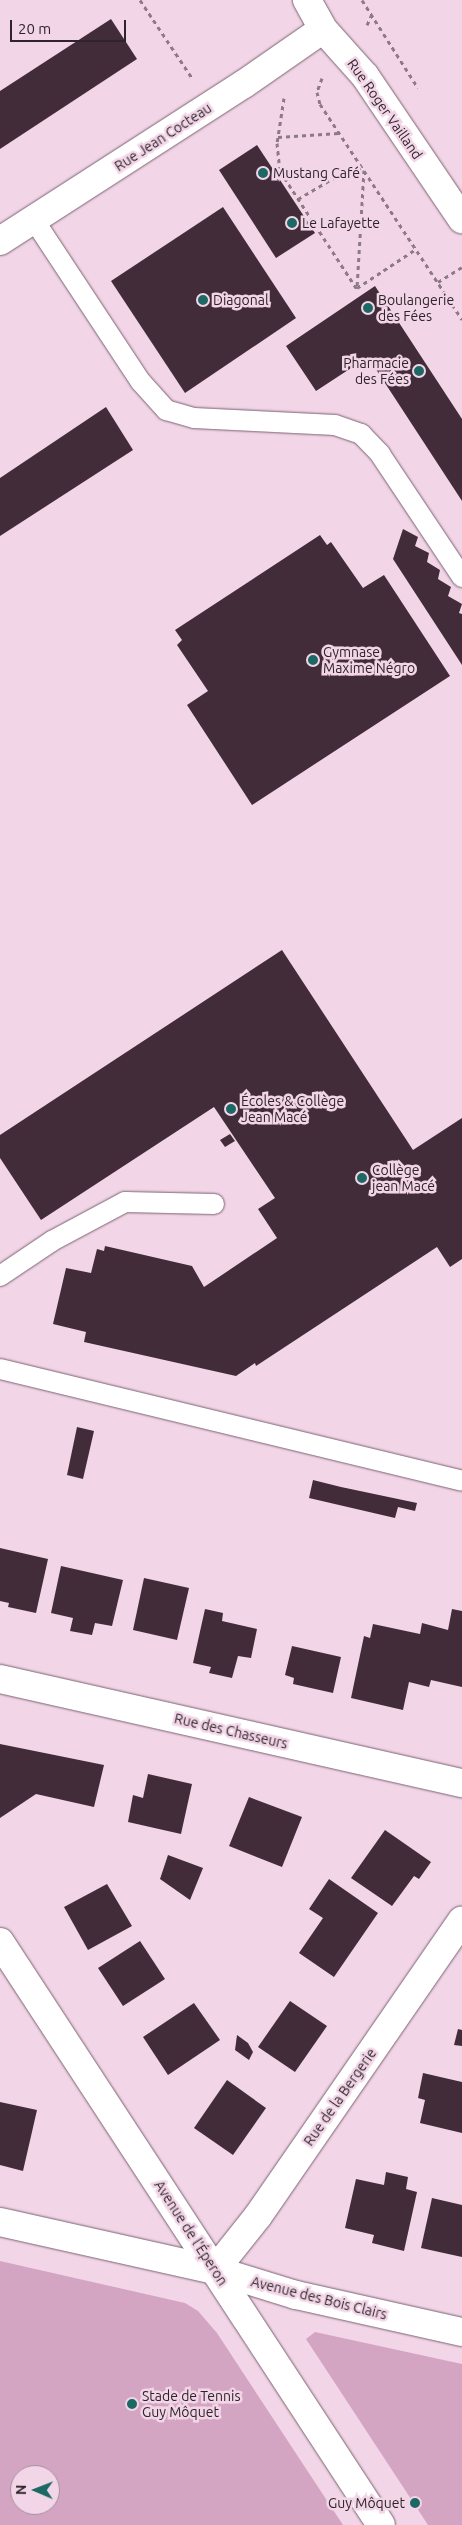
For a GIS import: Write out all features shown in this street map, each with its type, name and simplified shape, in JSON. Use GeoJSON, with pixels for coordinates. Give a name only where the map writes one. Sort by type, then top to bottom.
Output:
{"type":"FeatureCollection","features":[{"type":"Feature","properties":{"kind":"street","name":"Rue Roger Vailland"},"geometry":{"type":"LineString","coordinates":[[307,0],[323,29],[364,76],[462,219]]}},
{"type":"Feature","properties":{"kind":"street","name":"Rue Jean Cocteau"},"geometry":{"type":"LineString","coordinates":[[0,241],[211,106],[323,29]]}},
{"type":"Feature","properties":{"kind":"street","name":"Rue des Chasseurs"},"geometry":{"type":"LineString","coordinates":[[0,1679],[462,1783]]}},
{"type":"Feature","properties":{"kind":"street","name":"Rue de la Bergerie"},"geometry":{"type":"LineString","coordinates":[[215,2270],[258,2216],[462,1920]]}},
{"type":"Feature","properties":{"kind":"street","name":"Avenue de l'Éperon"},"geometry":{"type":"LineString","coordinates":[[0,1942],[381,2525]]}},
{"type":"Feature","properties":{"kind":"street","name":"Avenue des Bois Clairs"},"geometry":{"type":"LineString","coordinates":[[0,2222],[215,2270],[296,2295],[462,2332]]}},
{"type":"Feature","properties":{"kind":"lane"},"geometry":{"type":"LineString","coordinates":[[34,220],[141,382],[166,410],[194,418],[335,425],[361,434],[380,454],[462,577]]}},
{"type":"Feature","properties":{"kind":"lane"},"geometry":{"type":"LineString","coordinates":[[0,1276],[52,1241],[125,1202],[214,1204]]}},
{"type":"Feature","properties":{"kind":"lane"},"geometry":{"type":"LineString","coordinates":[[0,1369],[462,1481]]}},
{"type":"Feature","properties":{"kind":"path"},"geometry":{"type":"LineString","coordinates":[[140,0],[211,106]]}},
{"type":"Feature","properties":{"kind":"path"},"geometry":{"type":"LineString","coordinates":[[362,0],[420,90]]}},
{"type":"Feature","properties":{"kind":"path"},"geometry":{"type":"LineString","coordinates":[[314,80],[322,78],[318,92],[320,104],[462,319]]}},
{"type":"Feature","properties":{"kind":"path"},"geometry":{"type":"LineString","coordinates":[[287,89],[278,137],[280,171],[357,289]]}},
{"type":"Feature","properties":{"kind":"path"},"geometry":{"type":"LineString","coordinates":[[278,137],[339,132]]}},
{"type":"Feature","properties":{"kind":"path"},"geometry":{"type":"LineString","coordinates":[[298,199],[349,169],[364,170]]}},
{"type":"Feature","properties":{"kind":"path"},"geometry":{"type":"LineString","coordinates":[[357,289],[364,170]]}},
{"type":"Feature","properties":{"kind":"path"},"geometry":{"type":"LineString","coordinates":[[357,289],[416,249]]}},
{"type":"Feature","properties":{"kind":"path"},"geometry":{"type":"LineString","coordinates":[[438,282],[462,267]]}},
{"type":"Feature","properties":{"kind":"shaded area","name":"Stade de Tennis Guy Môquet"},"geometry":{"type":"Polygon","coordinates":[[[0,2261],[185,2303],[198,2311],[217,2333],[343,2525],[0,2525],[0,2261]]]}},
{"type":"Feature","properties":{"kind":"shaded area"},"geometry":{"type":"Polygon","coordinates":[[[315,2332],[462,2364],[462,2525],[428,2525],[306,2339],[315,2332]]]}},
{"type":"Feature","properties":{"kind":"building"},"geometry":{"type":"Polygon","coordinates":[[[111,19],[137,59],[0,149],[0,91],[111,19]]]}},
{"type":"Feature","properties":{"kind":"building"},"geometry":{"type":"Polygon","coordinates":[[[257,145],[315,233],[276,258],[219,170],[257,145]]]}},
{"type":"Feature","properties":{"kind":"building","name":"Diagonal"},"geometry":{"type":"Polygon","coordinates":[[[223,207],[296,318],[185,393],[111,281],[223,207]]]}},
{"type":"Feature","properties":{"kind":"building"},"geometry":{"type":"Polygon","coordinates":[[[375,286],[462,419],[462,501],[368,357],[316,391],[286,346],[375,286]]]}},
{"type":"Feature","properties":{"kind":"building"},"geometry":{"type":"Polygon","coordinates":[[[106,407],[133,450],[0,536],[0,478],[106,407]]]}},
{"type":"Feature","properties":{"kind":"building"},"geometry":{"type":"Polygon","coordinates":[[[403,529],[418,537],[415,546],[429,553],[427,562],[440,570],[438,579],[451,587],[448,596],[462,604],[459,613],[462,614],[462,665],[393,559],[403,529]]]}},
{"type":"Feature","properties":{"kind":"building","name":"Gymnase Maxime Négro"},"geometry":{"type":"Polygon","coordinates":[[[320,535],[327,545],[331,542],[363,588],[384,575],[450,676],[252,805],[187,705],[208,691],[177,645],[182,640],[175,630],[320,535]]]}},
{"type":"Feature","properties":{"kind":"building","name":"Collège jean Macé"},"geometry":{"type":"Polygon","coordinates":[[[282,950],[413,1150],[462,1118],[462,1259],[450,1267],[437,1247],[256,1366],[255,1363],[236,1376],[84,1342],[86,1332],[53,1324],[66,1268],[91,1273],[97,1249],[104,1251],[105,1246],[192,1266],[204,1287],[277,1238],[258,1209],[275,1198],[214,1107],[41,1220],[0,1158],[0,1135],[282,950]]]}},
{"type":"Feature","properties":{"kind":"building"},"geometry":{"type":"Polygon","coordinates":[[[230,1134],[235,1141],[225,1147],[220,1140],[230,1134]]]}},
{"type":"Feature","properties":{"kind":"building"},"geometry":{"type":"Polygon","coordinates":[[[77,1427],[94,1431],[83,1479],[67,1475],[77,1427]]]}},
{"type":"Feature","properties":{"kind":"building"},"geometry":{"type":"Polygon","coordinates":[[[313,1480],[417,1503],[415,1511],[398,1507],[395,1518],[309,1498],[313,1480]]]}},
{"type":"Feature","properties":{"kind":"building"},"geometry":{"type":"Polygon","coordinates":[[[0,1548],[48,1559],[36,1613],[8,1607],[9,1603],[0,1601],[0,1548]]]}},
{"type":"Feature","properties":{"kind":"building"},"geometry":{"type":"Polygon","coordinates":[[[61,1566],[123,1580],[112,1626],[95,1623],[92,1635],[70,1631],[73,1618],[51,1613],[61,1566]]]}},
{"type":"Feature","properties":{"kind":"building"},"geometry":{"type":"Polygon","coordinates":[[[144,1578],[189,1588],[177,1640],[133,1630],[144,1578]]]}},
{"type":"Feature","properties":{"kind":"building"},"geometry":{"type":"Polygon","coordinates":[[[205,1609],[223,1613],[222,1621],[257,1629],[251,1658],[238,1656],[232,1678],[209,1673],[211,1667],[193,1663],[205,1609]]]}},
{"type":"Feature","properties":{"kind":"building"},"geometry":{"type":"Polygon","coordinates":[[[452,1609],[462,1611],[462,1687],[431,1680],[429,1687],[409,1682],[403,1710],[351,1698],[364,1636],[370,1638],[373,1624],[420,1634],[422,1623],[448,1630],[452,1609]]]}},
{"type":"Feature","properties":{"kind":"building"},"geometry":{"type":"Polygon","coordinates":[[[292,1646],[341,1657],[333,1693],[293,1684],[294,1678],[285,1675],[292,1646]]]}},
{"type":"Feature","properties":{"kind":"building"},"geometry":{"type":"Polygon","coordinates":[[[0,1744],[104,1765],[94,1807],[36,1794],[0,1818],[0,1744]]]}},
{"type":"Feature","properties":{"kind":"building"},"geometry":{"type":"Polygon","coordinates":[[[148,1774],[192,1784],[181,1834],[128,1822],[133,1795],[143,1798],[148,1774]]]}},
{"type":"Feature","properties":{"kind":"building"},"geometry":{"type":"Polygon","coordinates":[[[249,1797],[302,1817],[282,1867],[229,1846],[249,1797]]]}},
{"type":"Feature","properties":{"kind":"building"},"geometry":{"type":"Polygon","coordinates":[[[385,1830],[431,1862],[419,1879],[414,1876],[392,1906],[351,1878],[385,1830]]]}},
{"type":"Feature","properties":{"kind":"building"},"geometry":{"type":"Polygon","coordinates":[[[168,1855],[203,1868],[190,1900],[160,1879],[168,1855]]]}},
{"type":"Feature","properties":{"kind":"building"},"geometry":{"type":"Polygon","coordinates":[[[329,1879],[378,1913],[334,1977],[299,1953],[323,1918],[309,1909],[329,1879]]]}},
{"type":"Feature","properties":{"kind":"building"},"geometry":{"type":"Polygon","coordinates":[[[107,1884],[132,1926],[88,1950],[64,1907],[107,1884]]]}},
{"type":"Feature","properties":{"kind":"building"},"geometry":{"type":"Polygon","coordinates":[[[140,1941],[165,1979],[123,2006],[98,1968],[140,1941]]]}},
{"type":"Feature","properties":{"kind":"building"},"geometry":{"type":"Polygon","coordinates":[[[290,2001],[327,2026],[295,2072],[258,2047],[290,2001]]]}},
{"type":"Feature","properties":{"kind":"building"},"geometry":{"type":"Polygon","coordinates":[[[194,2003],[220,2040],[168,2075],[143,2037],[194,2003]]]}},
{"type":"Feature","properties":{"kind":"building"},"geometry":{"type":"Polygon","coordinates":[[[458,2029],[462,2030],[462,2046],[454,2045],[458,2029]]]}},
{"type":"Feature","properties":{"kind":"building"},"geometry":{"type":"Polygon","coordinates":[[[237,2035],[248,2043],[253,2052],[249,2060],[235,2050],[237,2035]]]}},
{"type":"Feature","properties":{"kind":"building"},"geometry":{"type":"Polygon","coordinates":[[[423,2073],[462,2082],[462,2133],[420,2123],[425,2100],[418,2098],[423,2073]]]}},
{"type":"Feature","properties":{"kind":"building"},"geometry":{"type":"Polygon","coordinates":[[[227,2080],[266,2108],[233,2155],[194,2128],[227,2080]]]}},
{"type":"Feature","properties":{"kind":"building"},"geometry":{"type":"Polygon","coordinates":[[[0,2102],[37,2110],[23,2171],[0,2165],[0,2102]]]}},
{"type":"Feature","properties":{"kind":"building"},"geometry":{"type":"Polygon","coordinates":[[[386,2172],[408,2177],[406,2189],[417,2192],[404,2251],[372,2243],[374,2235],[345,2228],[356,2179],[384,2185],[386,2172]]]}},
{"type":"Feature","properties":{"kind":"building"},"geometry":{"type":"Polygon","coordinates":[[[432,2198],[462,2205],[462,2257],[421,2248],[432,2198]]]}},
{"type":"Feature","properties":{"kind":"place","name":"Mustang Café"},"geometry":{"type":"Point","coordinates":[263,173]}},
{"type":"Feature","properties":{"kind":"place","name":"Le Lafayette"},"geometry":{"type":"Point","coordinates":[292,223]}},
{"type":"Feature","properties":{"kind":"place","name":"Diagonal"},"geometry":{"type":"Point","coordinates":[203,300]}},
{"type":"Feature","properties":{"kind":"place","name":"Boulangerie des Fées"},"geometry":{"type":"Point","coordinates":[368,308]}},
{"type":"Feature","properties":{"kind":"place","name":"Pharmacie des Fées"},"geometry":{"type":"Point","coordinates":[419,371]}},
{"type":"Feature","properties":{"kind":"place","name":"Gymnase Maxime Négro"},"geometry":{"type":"Point","coordinates":[313,660]}},
{"type":"Feature","properties":{"kind":"place","name":"Écoles & Collège Jean Macé"},"geometry":{"type":"Point","coordinates":[231,1109]}},
{"type":"Feature","properties":{"kind":"place","name":"Collège jean Macé"},"geometry":{"type":"Point","coordinates":[362,1178]}},
{"type":"Feature","properties":{"kind":"place","name":"Stade de Tennis Guy Môquet"},"geometry":{"type":"Point","coordinates":[132,2404]}},
{"type":"Feature","properties":{"kind":"place","name":"Guy Môquet"},"geometry":{"type":"Point","coordinates":[415,2503]}}]}
